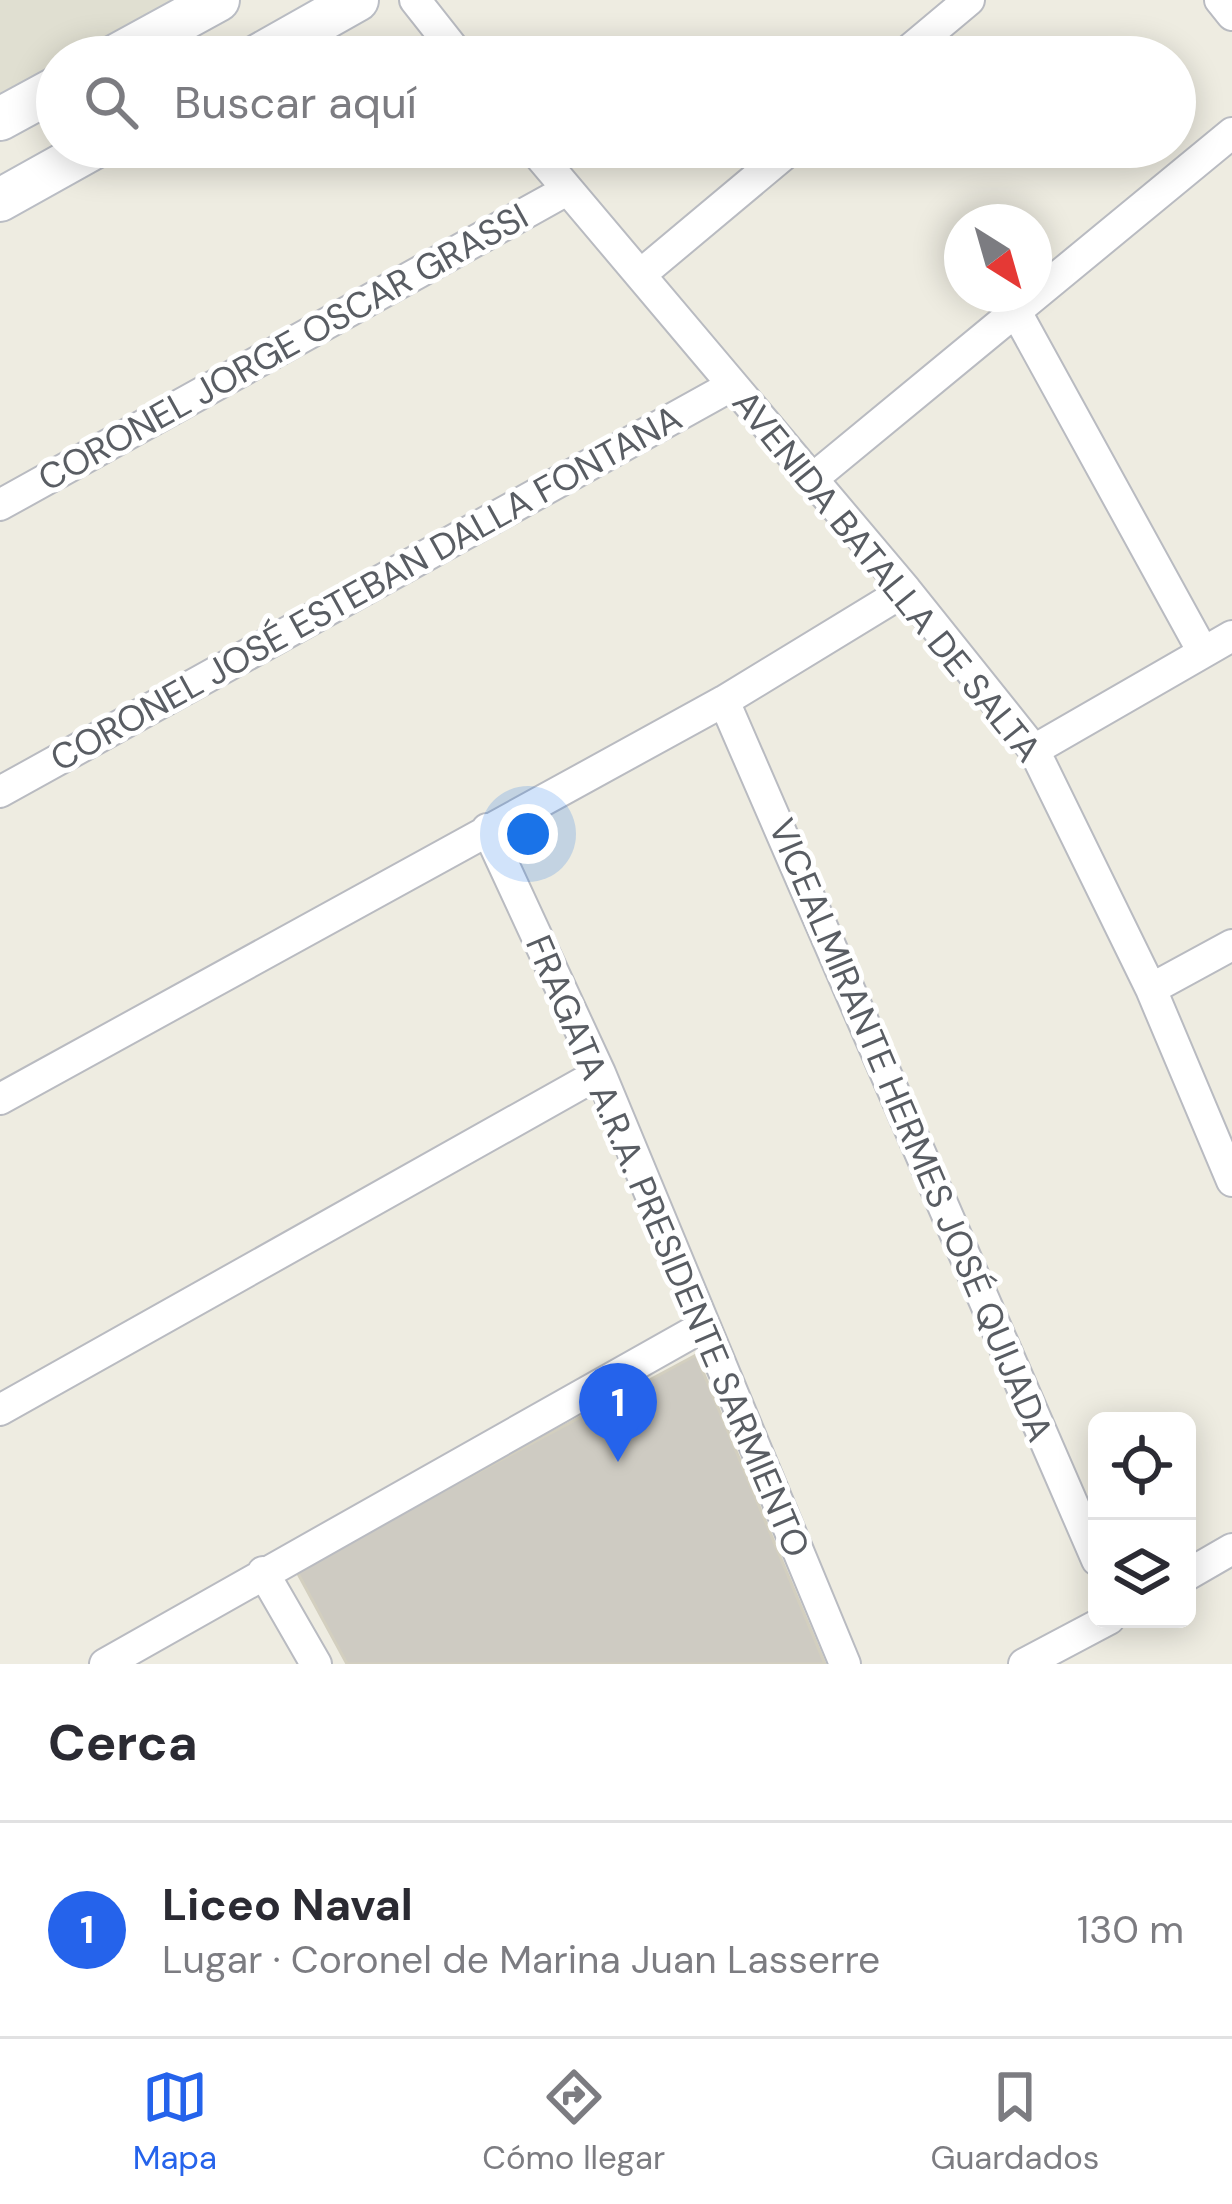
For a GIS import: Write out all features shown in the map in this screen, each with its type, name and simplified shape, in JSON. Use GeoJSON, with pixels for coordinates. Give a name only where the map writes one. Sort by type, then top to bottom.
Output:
{"type":"FeatureCollection","features":[{"type":"Feature","properties":{"kind":"street"},"geometry":{"type":"LineString","coordinates":[[152,36],[218,0]]}},
{"type":"Feature","properties":{"kind":"street"},"geometry":{"type":"LineString","coordinates":[[293,36],[357,0]]}},
{"type":"Feature","properties":{"kind":"street"},"geometry":{"type":"LineString","coordinates":[[415,0],[443,36]]}},
{"type":"Feature","properties":{"kind":"street"},"geometry":{"type":"LineString","coordinates":[[926,36],[969,0]]}},
{"type":"Feature","properties":{"kind":"street"},"geometry":{"type":"LineString","coordinates":[[1220,0],[1232,15]]}},
{"type":"Feature","properties":{"kind":"street"},"geometry":{"type":"LineString","coordinates":[[0,119],[36,99]]}},
{"type":"Feature","properties":{"kind":"street"},"geometry":{"type":"LineString","coordinates":[[1196,162],[1232,133]]}},
{"type":"Feature","properties":{"kind":"street"},"geometry":{"type":"LineString","coordinates":[[0,200],[57,168]]}},
{"type":"Feature","properties":{"kind":"street","name":"AVENIDA BATALLA DE SALTA"},"geometry":{"type":"LineString","coordinates":[[549,168],[907,590],[1034,750],[1151,989],[1232,1180]]}},
{"type":"Feature","properties":{"kind":"street"},"geometry":{"type":"LineString","coordinates":[[640,275],[768,168]]}},
{"type":"Feature","properties":{"kind":"street"},"geometry":{"type":"LineString","coordinates":[[1052,280],[1189,168]]}},
{"type":"Feature","properties":{"kind":"street","name":"CORONEL JORGE OSCAR GRASSI"},"geometry":{"type":"LineString","coordinates":[[0,505],[567,190]]}},
{"type":"Feature","properties":{"kind":"street"},"geometry":{"type":"LineString","coordinates":[[811,480],[1013,312]]}},
{"type":"Feature","properties":{"kind":"street"},"geometry":{"type":"LineString","coordinates":[[1016,312],[1203,652]]}},
{"type":"Feature","properties":{"kind":"street","name":"CORONEL JOSÉ ESTEBAN DALLA FONTANA"},"geometry":{"type":"LineString","coordinates":[[0,792],[733,385]]}},
{"type":"Feature","properties":{"kind":"street"},"geometry":{"type":"LineString","coordinates":[[1,1097],[724,700],[907,590]]}},
{"type":"Feature","properties":{"kind":"street"},"geometry":{"type":"LineString","coordinates":[[1034,750],[1232,636]]}},
{"type":"Feature","properties":{"kind":"street","name":"VICEALMIRANTE HERMES JOSÉ QUIJADA"},"geometry":{"type":"LineString","coordinates":[[724,700],[1088,1539]]}},
{"type":"Feature","properties":{"kind":"street","name":"FRAGATA A.R.A. PRESIDENTE SARMIENTO"},"geometry":{"type":"LineString","coordinates":[[487,829],[600,1073],[845,1664]]}},
{"type":"Feature","properties":{"kind":"street"},"geometry":{"type":"LineString","coordinates":[[1151,989],[1232,945]]}},
{"type":"Feature","properties":{"kind":"street"},"geometry":{"type":"LineString","coordinates":[[0,1410],[600,1073]]}},
{"type":"Feature","properties":{"kind":"street"},"geometry":{"type":"LineString","coordinates":[[105,1664],[704,1326]]}},
{"type":"Feature","properties":{"kind":"street"},"geometry":{"type":"LineString","coordinates":[[1196,1570],[1232,1549]]}},
{"type":"Feature","properties":{"kind":"street"},"geometry":{"type":"LineString","coordinates":[[263,1572],[316,1664]]}},
{"type":"Feature","properties":{"kind":"street"},"geometry":{"type":"LineString","coordinates":[[1024,1664],[1091,1628]]}},
{"type":"Feature","properties":{"kind":"shaded area"},"geometry":{"type":"Polygon","coordinates":[[[0,0],[179,0],[117,36],[36,36],[36,83],[0,103],[0,0]]]}},
{"type":"Feature","properties":{"kind":"building"},"geometry":{"type":"Polygon","coordinates":[[[696,1355],[825,1664],[347,1664],[296,1570],[696,1355]]]}},
{"type":"Feature","properties":{"kind":"place","name":"Liceo Naval"},"geometry":{"type":"Point","coordinates":[618,1462]}}]}
